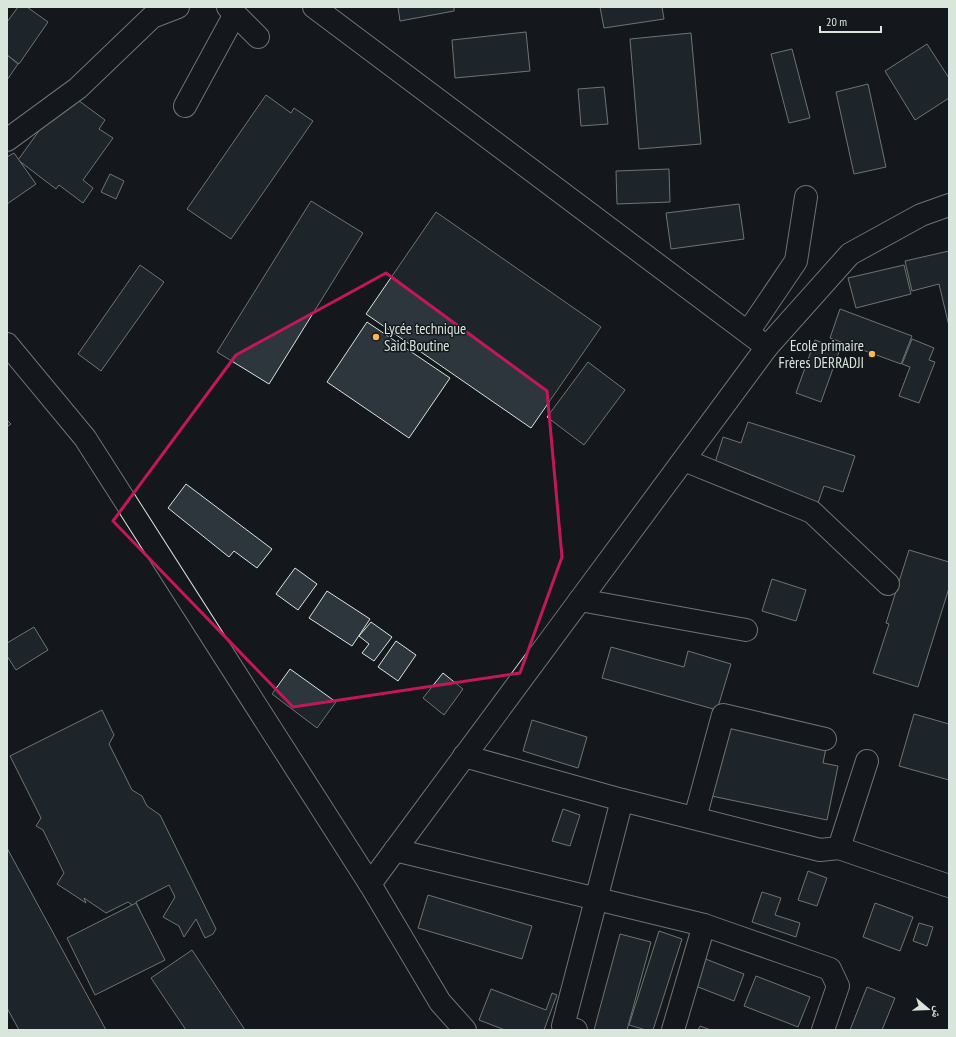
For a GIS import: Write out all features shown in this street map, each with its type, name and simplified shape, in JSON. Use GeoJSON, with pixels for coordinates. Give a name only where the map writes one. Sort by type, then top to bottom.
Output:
{"type":"FeatureCollection","features":[{"type":"Feature","properties":{"kind":"street"},"geometry":{"type":"LineString","coordinates":[[7,140],[78,88],[153,12],[178,7]]}},
{"type":"Feature","properties":{"kind":"street"},"geometry":{"type":"LineString","coordinates":[[314,7],[767,347]]}},
{"type":"Feature","properties":{"kind":"street"},"geometry":{"type":"LineString","coordinates":[[184,106],[231,11],[258,37]]}},
{"type":"Feature","properties":{"kind":"street"},"geometry":{"type":"LineString","coordinates":[[748,332],[796,261],[806,197]]}},
{"type":"Feature","properties":{"kind":"street"},"geometry":{"type":"LineString","coordinates":[[370,884],[767,347],[850,254],[921,215],[949,205]]}},
{"type":"Feature","properties":{"kind":"street"},"geometry":{"type":"LineString","coordinates":[[7,344],[85,438],[370,884],[440,1002],[465,1030]]}},
{"type":"Feature","properties":{"kind":"street"},"geometry":{"type":"LineString","coordinates":[[684,460],[812,512],[888,584]]}},
{"type":"Feature","properties":{"kind":"street"},"geometry":{"type":"LineString","coordinates":[[580,600],[746,630]]}},
{"type":"Feature","properties":{"kind":"street"},"geometry":{"type":"LineString","coordinates":[[695,818],[723,715],[825,739]]}},
{"type":"Feature","properties":{"kind":"street"},"geometry":{"type":"LineString","coordinates":[[464,756],[622,800],[820,850],[839,848],[949,886]]}},
{"type":"Feature","properties":{"kind":"street"},"geometry":{"type":"LineString","coordinates":[[839,848],[867,761]]}},
{"type":"Feature","properties":{"kind":"street"},"geometry":{"type":"LineString","coordinates":[[576,1030],[563,1026],[622,800]]}},
{"type":"Feature","properties":{"kind":"street"},"geometry":{"type":"LineString","coordinates":[[395,850],[595,900],[704,925],[830,969],[838,986],[823,1030]]}},
{"type":"Feature","properties":{"kind":"street"},"geometry":{"type":"LineString","coordinates":[[673,1030],[704,925]]}},
{"type":"Feature","properties":{"kind":"highlighted area"},"geometry":{"type":"Polygon","coordinates":[[[386,273],[547,391],[562,557],[520,673],[293,707],[113,521],[236,355],[386,273]]]}},
{"type":"Feature","properties":{"kind":"building"},"geometry":{"type":"Polygon","coordinates":[[[18,7],[27,7],[48,22],[19,64],[7,55],[7,22],[18,7]]]}},
{"type":"Feature","properties":{"kind":"building"},"geometry":{"type":"Polygon","coordinates":[[[398,7],[454,7],[454,11],[400,21],[398,7]]]}},
{"type":"Feature","properties":{"kind":"building"},"geometry":{"type":"Polygon","coordinates":[[[600,7],[662,7],[664,19],[604,28],[600,7]]]}},
{"type":"Feature","properties":{"kind":"building"},"geometry":{"type":"Polygon","coordinates":[[[526,32],[530,71],[455,78],[452,40],[526,32]]]}},
{"type":"Feature","properties":{"kind":"building"},"geometry":{"type":"Polygon","coordinates":[[[691,33],[701,144],[639,149],[630,39],[691,33]]]}},
{"type":"Feature","properties":{"kind":"building"},"geometry":{"type":"Polygon","coordinates":[[[927,44],[949,78],[949,98],[915,120],[885,71],[927,44]]]}},
{"type":"Feature","properties":{"kind":"building"},"geometry":{"type":"Polygon","coordinates":[[[792,49],[810,118],[789,123],[771,54],[792,49]]]}},
{"type":"Feature","properties":{"kind":"building"},"geometry":{"type":"Polygon","coordinates":[[[7,55],[18,64],[7,80],[7,55]]]}},
{"type":"Feature","properties":{"kind":"building"},"geometry":{"type":"Polygon","coordinates":[[[868,84],[886,167],[854,174],[836,92],[868,84]]]}},
{"type":"Feature","properties":{"kind":"building"},"geometry":{"type":"Polygon","coordinates":[[[604,87],[608,124],[581,126],[578,89],[604,87]]]}},
{"type":"Feature","properties":{"kind":"building"},"geometry":{"type":"Polygon","coordinates":[[[67,92],[105,120],[99,129],[113,138],[83,180],[93,188],[83,203],[59,185],[56,189],[18,160],[67,92]]]}},
{"type":"Feature","properties":{"kind":"building"},"geometry":{"type":"Polygon","coordinates":[[[266,95],[291,113],[294,108],[313,121],[231,239],[187,209],[266,95]]]}},
{"type":"Feature","properties":{"kind":"building"},"geometry":{"type":"Polygon","coordinates":[[[14,153],[36,184],[7,204],[7,157],[14,153]]]}},
{"type":"Feature","properties":{"kind":"building"},"geometry":{"type":"Polygon","coordinates":[[[669,169],[670,202],[617,204],[616,171],[669,169]]]}},
{"type":"Feature","properties":{"kind":"building"},"geometry":{"type":"Polygon","coordinates":[[[110,174],[124,181],[116,199],[101,192],[110,174]]]}},
{"type":"Feature","properties":{"kind":"building"},"geometry":{"type":"Polygon","coordinates":[[[311,201],[363,233],[269,384],[217,352],[311,201]]]}},
{"type":"Feature","properties":{"kind":"building"},"geometry":{"type":"Polygon","coordinates":[[[739,204],[744,239],[671,249],[666,213],[739,204]]]}},
{"type":"Feature","properties":{"kind":"building"},"geometry":{"type":"Polygon","coordinates":[[[436,212],[601,327],[531,428],[366,314],[436,212]]]}},
{"type":"Feature","properties":{"kind":"building"},"geometry":{"type":"Polygon","coordinates":[[[949,251],[949,326],[939,284],[912,291],[905,261],[949,251]]]}},
{"type":"Feature","properties":{"kind":"building"},"geometry":{"type":"Polygon","coordinates":[[[140,265],[164,282],[101,371],[78,354],[140,265]]]}},
{"type":"Feature","properties":{"kind":"building"},"geometry":{"type":"Polygon","coordinates":[[[904,265],[911,294],[856,308],[848,278],[904,265]]]}},
{"type":"Feature","properties":{"kind":"building"},"geometry":{"type":"Polygon","coordinates":[[[840,309],[912,336],[901,364],[830,338],[840,309]]]}},
{"type":"Feature","properties":{"kind":"building"},"geometry":{"type":"Polygon","coordinates":[[[367,322],[450,378],[409,438],[327,382],[367,322]]]}},
{"type":"Feature","properties":{"kind":"building"},"geometry":{"type":"Polygon","coordinates":[[[912,339],[934,348],[929,360],[935,362],[919,403],[899,396],[910,367],[902,364],[912,339]]]}},
{"type":"Feature","properties":{"kind":"building"},"geometry":{"type":"Polygon","coordinates":[[[815,340],[840,349],[821,402],[796,393],[815,340]]]}},
{"type":"Feature","properties":{"kind":"building"},"geometry":{"type":"Polygon","coordinates":[[[588,362],[625,390],[584,445],[547,417],[588,362]]]}},
{"type":"Feature","properties":{"kind":"building"},"geometry":{"type":"Polygon","coordinates":[[[7,420],[11,424],[7,427],[7,420]]]}},
{"type":"Feature","properties":{"kind":"building"},"geometry":{"type":"Polygon","coordinates":[[[748,422],[855,456],[843,492],[824,486],[818,503],[713,469],[723,437],[741,443],[748,422]]]}},
{"type":"Feature","properties":{"kind":"building"},"geometry":{"type":"Polygon","coordinates":[[[186,484],[272,549],[257,568],[234,551],[229,557],[168,508],[186,484]]]}},
{"type":"Feature","properties":{"kind":"building"},"geometry":{"type":"Polygon","coordinates":[[[909,550],[949,562],[949,588],[918,687],[873,673],[889,624],[886,623],[909,550]]]}},
{"type":"Feature","properties":{"kind":"building"},"geometry":{"type":"Polygon","coordinates":[[[295,568],[317,584],[298,610],[276,594],[295,568]]]}},
{"type":"Feature","properties":{"kind":"building"},"geometry":{"type":"Polygon","coordinates":[[[772,579],[806,590],[796,621],[762,611],[772,579]]]}},
{"type":"Feature","properties":{"kind":"building"},"geometry":{"type":"Polygon","coordinates":[[[327,591],[370,619],[352,646],[309,618],[327,591]]]}},
{"type":"Feature","properties":{"kind":"building"},"geometry":{"type":"Polygon","coordinates":[[[371,622],[392,637],[374,661],[362,653],[369,644],[359,636],[371,622]]]}},
{"type":"Feature","properties":{"kind":"building"},"geometry":{"type":"Polygon","coordinates":[[[34,627],[48,650],[16,670],[7,656],[7,643],[34,627]]]}},
{"type":"Feature","properties":{"kind":"building"},"geometry":{"type":"Polygon","coordinates":[[[396,641],[416,655],[398,681],[378,667],[396,641]]]}},
{"type":"Feature","properties":{"kind":"building"},"geometry":{"type":"Polygon","coordinates":[[[611,647],[684,667],[688,651],[731,664],[717,710],[602,678],[611,647]]]}},
{"type":"Feature","properties":{"kind":"building"},"geometry":{"type":"Polygon","coordinates":[[[290,669],[336,702],[317,728],[272,694],[290,669]]]}},
{"type":"Feature","properties":{"kind":"building"},"geometry":{"type":"Polygon","coordinates":[[[443,673],[463,689],[444,715],[423,698],[443,673]]]}},
{"type":"Feature","properties":{"kind":"building"},"geometry":{"type":"Polygon","coordinates":[[[102,710],[114,735],[109,744],[132,790],[142,796],[147,806],[160,815],[216,929],[213,934],[205,938],[196,919],[184,937],[179,926],[163,917],[175,897],[169,885],[136,902],[140,911],[128,902],[106,913],[84,898],[86,903],[57,884],[64,873],[43,830],[36,826],[41,818],[10,756],[102,710]]]}},
{"type":"Feature","properties":{"kind":"building"},"geometry":{"type":"Polygon","coordinates":[[[914,714],[949,724],[949,780],[899,766],[914,714]]]}},
{"type":"Feature","properties":{"kind":"building"},"geometry":{"type":"Polygon","coordinates":[[[532,720],[587,737],[578,768],[523,751],[532,720]]]}},
{"type":"Feature","properties":{"kind":"building"},"geometry":{"type":"Polygon","coordinates":[[[727,727],[826,748],[823,763],[838,766],[827,820],[697,793],[727,727]]]}},
{"type":"Feature","properties":{"kind":"building"},"geometry":{"type":"Polygon","coordinates":[[[563,809],[580,815],[570,846],[552,841],[563,809]]]}},
{"type":"Feature","properties":{"kind":"building"},"geometry":{"type":"Polygon","coordinates":[[[7,848],[106,1030],[19,1030],[7,1008],[7,848]]]}},
{"type":"Feature","properties":{"kind":"building"},"geometry":{"type":"Polygon","coordinates":[[[808,871],[827,878],[817,906],[798,900],[808,871]]]}},
{"type":"Feature","properties":{"kind":"building"},"geometry":{"type":"Polygon","coordinates":[[[762,892],[781,898],[775,915],[800,923],[796,937],[752,922],[762,892]]]}},
{"type":"Feature","properties":{"kind":"building"},"geometry":{"type":"Polygon","coordinates":[[[428,895],[532,926],[522,959],[418,928],[428,895]]]}},
{"type":"Feature","properties":{"kind":"building"},"geometry":{"type":"Polygon","coordinates":[[[136,903],[165,960],[95,995],[67,938],[136,903]]]}},
{"type":"Feature","properties":{"kind":"building"},"geometry":{"type":"Polygon","coordinates":[[[875,903],[913,917],[900,951],[863,937],[875,903]]]}},
{"type":"Feature","properties":{"kind":"building"},"geometry":{"type":"Polygon","coordinates":[[[919,923],[933,927],[927,946],[913,941],[919,923]]]}},
{"type":"Feature","properties":{"kind":"building"},"geometry":{"type":"Polygon","coordinates":[[[659,931],[682,939],[653,1030],[646,1030],[629,1025],[659,931]]]}},
{"type":"Feature","properties":{"kind":"building"},"geometry":{"type":"Polygon","coordinates":[[[620,934],[651,942],[627,1030],[594,1030],[620,934]]]}},
{"type":"Feature","properties":{"kind":"building"},"geometry":{"type":"Polygon","coordinates":[[[192,950],[245,1030],[186,1030],[151,978],[192,950]]]}},
{"type":"Feature","properties":{"kind":"building"},"geometry":{"type":"Polygon","coordinates":[[[703,958],[744,974],[734,1001],[693,985],[703,958]]]}},
{"type":"Feature","properties":{"kind":"building"},"geometry":{"type":"Polygon","coordinates":[[[756,976],[810,997],[798,1027],[744,1006],[756,976]]]}},
{"type":"Feature","properties":{"kind":"building"},"geometry":{"type":"Polygon","coordinates":[[[867,987],[895,998],[882,1030],[850,1030],[867,987]]]}},
{"type":"Feature","properties":{"kind":"building"},"geometry":{"type":"Polygon","coordinates":[[[491,989],[546,1010],[552,993],[557,995],[544,1030],[505,1030],[479,1020],[491,989]]]}},
{"type":"Feature","properties":{"kind":"building"},"geometry":{"type":"Polygon","coordinates":[[[700,1026],[711,1030],[698,1030],[700,1026]]]}},
{"type":"Feature","properties":{"kind":"place","name":"Lycée technique Said Boutine"},"geometry":{"type":"Point","coordinates":[376,337]}},
{"type":"Feature","properties":{"kind":"place","name":"Ecole primaire Frères DERRADJI"},"geometry":{"type":"Point","coordinates":[872,354]}}]}
